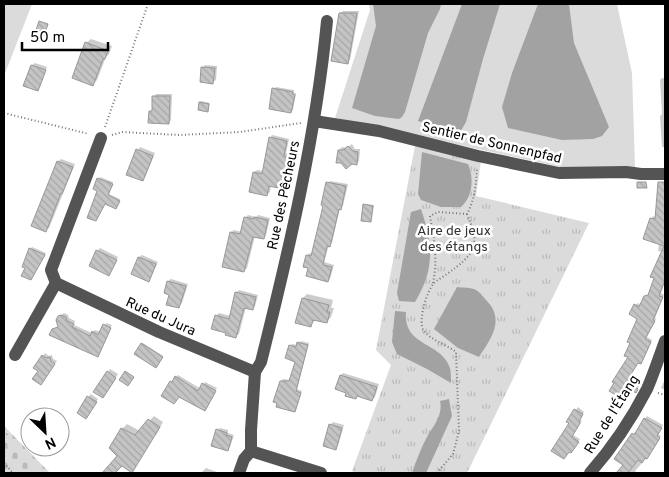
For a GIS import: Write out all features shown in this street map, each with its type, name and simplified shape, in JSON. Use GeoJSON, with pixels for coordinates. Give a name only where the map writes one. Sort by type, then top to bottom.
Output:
{"type":"FeatureCollection","features":[{"type":"Feature","properties":{"kind":"street","name":"Rue des Pêcheurs"},"geometry":{"type":"LineString","coordinates":[[251,451],[255,372],[261,362],[272,317],[314,121],[322,74],[327,21]]}},
{"type":"Feature","properties":{"kind":"street","name":"Sentier de Sonnenpfad"},"geometry":{"type":"LineString","coordinates":[[314,121],[379,131],[559,174],[626,172],[665,174]]}},
{"type":"Feature","properties":{"kind":"street"},"geometry":{"type":"LineString","coordinates":[[15,355],[56,283],[52,270],[101,138]]}},
{"type":"Feature","properties":{"kind":"street","name":"Rue du Jura"},"geometry":{"type":"LineString","coordinates":[[56,283],[159,332],[255,372]]}},
{"type":"Feature","properties":{"kind":"street","name":"Rue de l'Étang"},"geometry":{"type":"LineString","coordinates":[[590,473],[634,411],[661,367],[665,341]]}},
{"type":"Feature","properties":{"kind":"street"},"geometry":{"type":"LineString","coordinates":[[239,473],[244,458],[251,451],[321,473]]}},
{"type":"Feature","properties":{"kind":"path"},"geometry":{"type":"LineString","coordinates":[[101,138],[148,4]]}},
{"type":"Feature","properties":{"kind":"path"},"geometry":{"type":"LineString","coordinates":[[4,113],[80,131],[101,138],[122,132],[179,135],[240,132],[298,123]]}},
{"type":"Feature","properties":{"kind":"path"},"geometry":{"type":"LineString","coordinates":[[433,284],[468,260],[474,248],[474,236],[467,214],[471,207],[476,187],[478,156]]}},
{"type":"Feature","properties":{"kind":"path"},"geometry":{"type":"LineString","coordinates":[[437,473],[453,454],[459,431],[456,352],[423,330],[421,323],[421,316],[433,284],[436,266],[436,249],[430,216],[438,212],[467,214]]}},
{"type":"Feature","properties":{"kind":"path"},"geometry":{"type":"LineString","coordinates":[[4,437],[7,434]]}},
{"type":"Feature","properties":{"kind":"path"},"geometry":{"type":"LineString","coordinates":[[4,463],[13,473]]}},
{"type":"Feature","properties":{"kind":"green space"},"geometry":{"type":"Polygon","coordinates":[[[4,4],[32,4],[4,76],[4,4]]]}},
{"type":"Feature","properties":{"kind":"green space"},"geometry":{"type":"Polygon","coordinates":[[[369,4],[617,4],[632,73],[635,167],[561,167],[335,118],[370,10],[369,4]]]}},
{"type":"Feature","properties":{"kind":"green space","name":"Aire de jeux des étangs"},"geometry":{"type":"Polygon","coordinates":[[[415,146],[481,161],[476,196],[589,223],[467,473],[357,473],[352,471],[391,365],[376,350],[415,146]]]}},
{"type":"Feature","properties":{"kind":"green space"},"geometry":{"type":"Polygon","coordinates":[[[4,426],[20,442],[20,457],[34,457],[50,473],[4,473],[4,426]]]}},
{"type":"Feature","properties":{"kind":"shaded area"},"geometry":{"type":"Polygon","coordinates":[[[373,4],[441,4],[428,33],[405,112],[399,119],[375,116],[352,108],[376,26],[373,4]]]}},
{"type":"Feature","properties":{"kind":"shaded area"},"geometry":{"type":"Polygon","coordinates":[[[462,4],[500,4],[466,122],[462,129],[456,133],[418,121],[462,4]]]}},
{"type":"Feature","properties":{"kind":"shaded area"},"geometry":{"type":"Polygon","coordinates":[[[538,4],[569,4],[574,43],[609,127],[602,136],[593,139],[562,140],[508,128],[502,107],[512,73],[538,4]]]}},
{"type":"Feature","properties":{"kind":"shaded area"},"geometry":{"type":"Polygon","coordinates":[[[422,152],[468,164],[472,181],[468,198],[461,207],[441,207],[421,200],[418,194],[422,152]]]}},
{"type":"Feature","properties":{"kind":"shaded area"},"geometry":{"type":"Polygon","coordinates":[[[421,209],[430,246],[429,268],[415,302],[399,301],[397,293],[411,212],[421,209]]]}},
{"type":"Feature","properties":{"kind":"shaded area"},"geometry":{"type":"Polygon","coordinates":[[[457,287],[472,288],[477,291],[487,301],[495,315],[496,322],[492,336],[479,357],[458,348],[434,329],[457,287]]]}},
{"type":"Feature","properties":{"kind":"shaded area"},"geometry":{"type":"Polygon","coordinates":[[[395,311],[406,312],[410,332],[445,359],[450,368],[451,383],[397,354],[392,342],[395,311]]]}},
{"type":"Feature","properties":{"kind":"shaded area"},"geometry":{"type":"Polygon","coordinates":[[[449,399],[452,416],[426,473],[412,473],[427,437],[439,415],[440,401],[449,399]]]}},
{"type":"Feature","properties":{"kind":"building"},"geometry":{"type":"Polygon","coordinates":[[[339,13],[357,13],[348,64],[331,61],[339,13]]]}},
{"type":"Feature","properties":{"kind":"building"},"geometry":{"type":"Polygon","coordinates":[[[39,21],[48,24],[44,36],[35,33],[39,21]]]}},
{"type":"Feature","properties":{"kind":"building"},"geometry":{"type":"Polygon","coordinates":[[[85,42],[108,51],[93,86],[72,78],[85,42]]]}},
{"type":"Feature","properties":{"kind":"building"},"geometry":{"type":"Polygon","coordinates":[[[31,65],[46,70],[38,91],[23,86],[31,65]]]}},
{"type":"Feature","properties":{"kind":"building"},"geometry":{"type":"Polygon","coordinates":[[[201,67],[215,68],[213,84],[200,82],[201,67]]]}},
{"type":"Feature","properties":{"kind":"building"},"geometry":{"type":"Polygon","coordinates":[[[272,88],[293,92],[292,94],[295,95],[291,113],[269,109],[272,88]]]}},
{"type":"Feature","properties":{"kind":"building"},"geometry":{"type":"Polygon","coordinates":[[[152,96],[170,96],[169,124],[148,123],[149,111],[152,111],[152,96]]]}},
{"type":"Feature","properties":{"kind":"building"},"geometry":{"type":"Polygon","coordinates":[[[199,102],[209,104],[208,112],[198,110],[199,102]]]}},
{"type":"Feature","properties":{"kind":"building"},"geometry":{"type":"Polygon","coordinates":[[[269,137],[287,141],[284,156],[290,157],[283,189],[269,186],[267,196],[249,192],[253,172],[262,174],[269,137]]]}},
{"type":"Feature","properties":{"kind":"building"},"geometry":{"type":"Polygon","coordinates":[[[348,146],[353,151],[358,152],[357,165],[352,164],[346,169],[341,163],[336,163],[338,150],[343,150],[348,146]]]}},
{"type":"Feature","properties":{"kind":"building"},"geometry":{"type":"Polygon","coordinates":[[[136,149],[153,156],[143,181],[126,175],[136,149]]]}},
{"type":"Feature","properties":{"kind":"building"},"geometry":{"type":"Polygon","coordinates":[[[57,161],[73,167],[46,232],[31,226],[57,161]]]}},
{"type":"Feature","properties":{"kind":"building"},"geometry":{"type":"Polygon","coordinates":[[[97,178],[113,184],[108,195],[120,201],[116,209],[105,204],[96,221],[87,218],[97,191],[93,189],[97,178]]]}},
{"type":"Feature","properties":{"kind":"building"},"geometry":{"type":"Polygon","coordinates":[[[326,182],[346,186],[341,210],[339,209],[330,247],[327,246],[323,265],[332,267],[328,282],[306,276],[308,268],[303,267],[306,255],[311,256],[323,206],[321,205],[326,182]]]}},
{"type":"Feature","properties":{"kind":"building"},"geometry":{"type":"Polygon","coordinates":[[[637,182],[646,182],[647,188],[637,188],[637,182]]]}},
{"type":"Feature","properties":{"kind":"building"},"geometry":{"type":"Polygon","coordinates":[[[658,182],[665,182],[665,280],[659,296],[663,297],[653,320],[655,321],[645,339],[651,342],[641,364],[638,363],[628,379],[638,389],[636,393],[624,386],[617,396],[609,391],[614,383],[612,382],[628,357],[624,356],[630,343],[627,342],[637,319],[629,314],[634,304],[639,307],[644,296],[648,295],[654,278],[650,277],[664,246],[643,239],[650,218],[655,219],[658,182]]]}},
{"type":"Feature","properties":{"kind":"building"},"geometry":{"type":"Polygon","coordinates":[[[363,204],[373,206],[371,222],[361,221],[363,204]]]}},
{"type":"Feature","properties":{"kind":"building"},"geometry":{"type":"Polygon","coordinates":[[[244,217],[268,220],[264,239],[253,237],[244,272],[222,267],[230,232],[240,234],[244,217]]]}},
{"type":"Feature","properties":{"kind":"building"},"geometry":{"type":"Polygon","coordinates":[[[29,248],[45,255],[31,280],[21,276],[25,268],[22,267],[29,248]]]}},
{"type":"Feature","properties":{"kind":"building"},"geometry":{"type":"Polygon","coordinates":[[[96,250],[117,260],[109,276],[89,266],[96,250]]]}},
{"type":"Feature","properties":{"kind":"building"},"geometry":{"type":"Polygon","coordinates":[[[138,257],[156,264],[149,282],[131,274],[138,257]]]}},
{"type":"Feature","properties":{"kind":"building"},"geometry":{"type":"Polygon","coordinates":[[[167,281],[186,286],[179,308],[166,305],[169,295],[164,293],[167,281]]]}},
{"type":"Feature","properties":{"kind":"building"},"geometry":{"type":"Polygon","coordinates":[[[235,292],[256,297],[253,310],[244,308],[236,338],[211,329],[215,315],[229,319],[235,292]]]}},
{"type":"Feature","properties":{"kind":"building"},"geometry":{"type":"Polygon","coordinates":[[[302,298],[329,305],[327,312],[330,312],[327,323],[313,320],[311,327],[295,323],[302,298]]]}},
{"type":"Feature","properties":{"kind":"building"},"geometry":{"type":"Polygon","coordinates":[[[61,315],[66,317],[67,321],[74,324],[72,327],[90,336],[92,331],[98,335],[103,324],[111,328],[98,357],[49,335],[52,329],[58,327],[56,320],[61,315]]]}},
{"type":"Feature","properties":{"kind":"building"},"geometry":{"type":"Polygon","coordinates":[[[297,342],[308,345],[296,391],[301,393],[295,412],[276,407],[277,403],[273,402],[280,381],[289,381],[295,362],[285,358],[289,345],[296,347],[297,342]]]}},
{"type":"Feature","properties":{"kind":"building"},"geometry":{"type":"Polygon","coordinates":[[[141,343],[163,357],[156,368],[134,354],[141,343]]]}},
{"type":"Feature","properties":{"kind":"building"},"geometry":{"type":"Polygon","coordinates":[[[42,355],[46,358],[50,357],[51,361],[55,364],[41,385],[32,379],[38,371],[33,368],[42,355]]]}},
{"type":"Feature","properties":{"kind":"building"},"geometry":{"type":"Polygon","coordinates":[[[107,371],[116,378],[103,398],[93,392],[107,371]]]}},
{"type":"Feature","properties":{"kind":"building"},"geometry":{"type":"Polygon","coordinates":[[[125,371],[134,377],[128,386],[119,380],[125,371]]]}},
{"type":"Feature","properties":{"kind":"building"},"geometry":{"type":"Polygon","coordinates":[[[340,375],[377,387],[372,401],[357,396],[356,399],[345,396],[346,393],[335,389],[340,375]]]}},
{"type":"Feature","properties":{"kind":"building"},"geometry":{"type":"Polygon","coordinates":[[[175,376],[198,391],[202,383],[216,391],[205,411],[179,397],[174,404],[161,396],[175,376]]]}},
{"type":"Feature","properties":{"kind":"building"},"geometry":{"type":"Polygon","coordinates":[[[87,396],[97,402],[86,419],[77,413],[87,396]]]}},
{"type":"Feature","properties":{"kind":"building"},"geometry":{"type":"Polygon","coordinates":[[[574,409],[583,414],[572,437],[579,442],[564,459],[551,451],[569,423],[566,422],[574,409]]]}},
{"type":"Feature","properties":{"kind":"building"},"geometry":{"type":"Polygon","coordinates":[[[644,418],[662,428],[657,436],[660,438],[647,459],[645,458],[642,463],[638,460],[628,473],[616,473],[623,465],[614,459],[632,433],[634,435],[644,418]]]}},
{"type":"Feature","properties":{"kind":"building"},"geometry":{"type":"Polygon","coordinates":[[[148,419],[160,427],[132,473],[122,466],[115,473],[102,473],[117,456],[109,448],[121,428],[135,435],[148,419]]]}},
{"type":"Feature","properties":{"kind":"building"},"geometry":{"type":"Polygon","coordinates":[[[329,424],[342,428],[336,450],[323,446],[329,424]]]}},
{"type":"Feature","properties":{"kind":"building"},"geometry":{"type":"Polygon","coordinates":[[[216,429],[232,437],[228,451],[211,446],[216,429]]]}}]}
